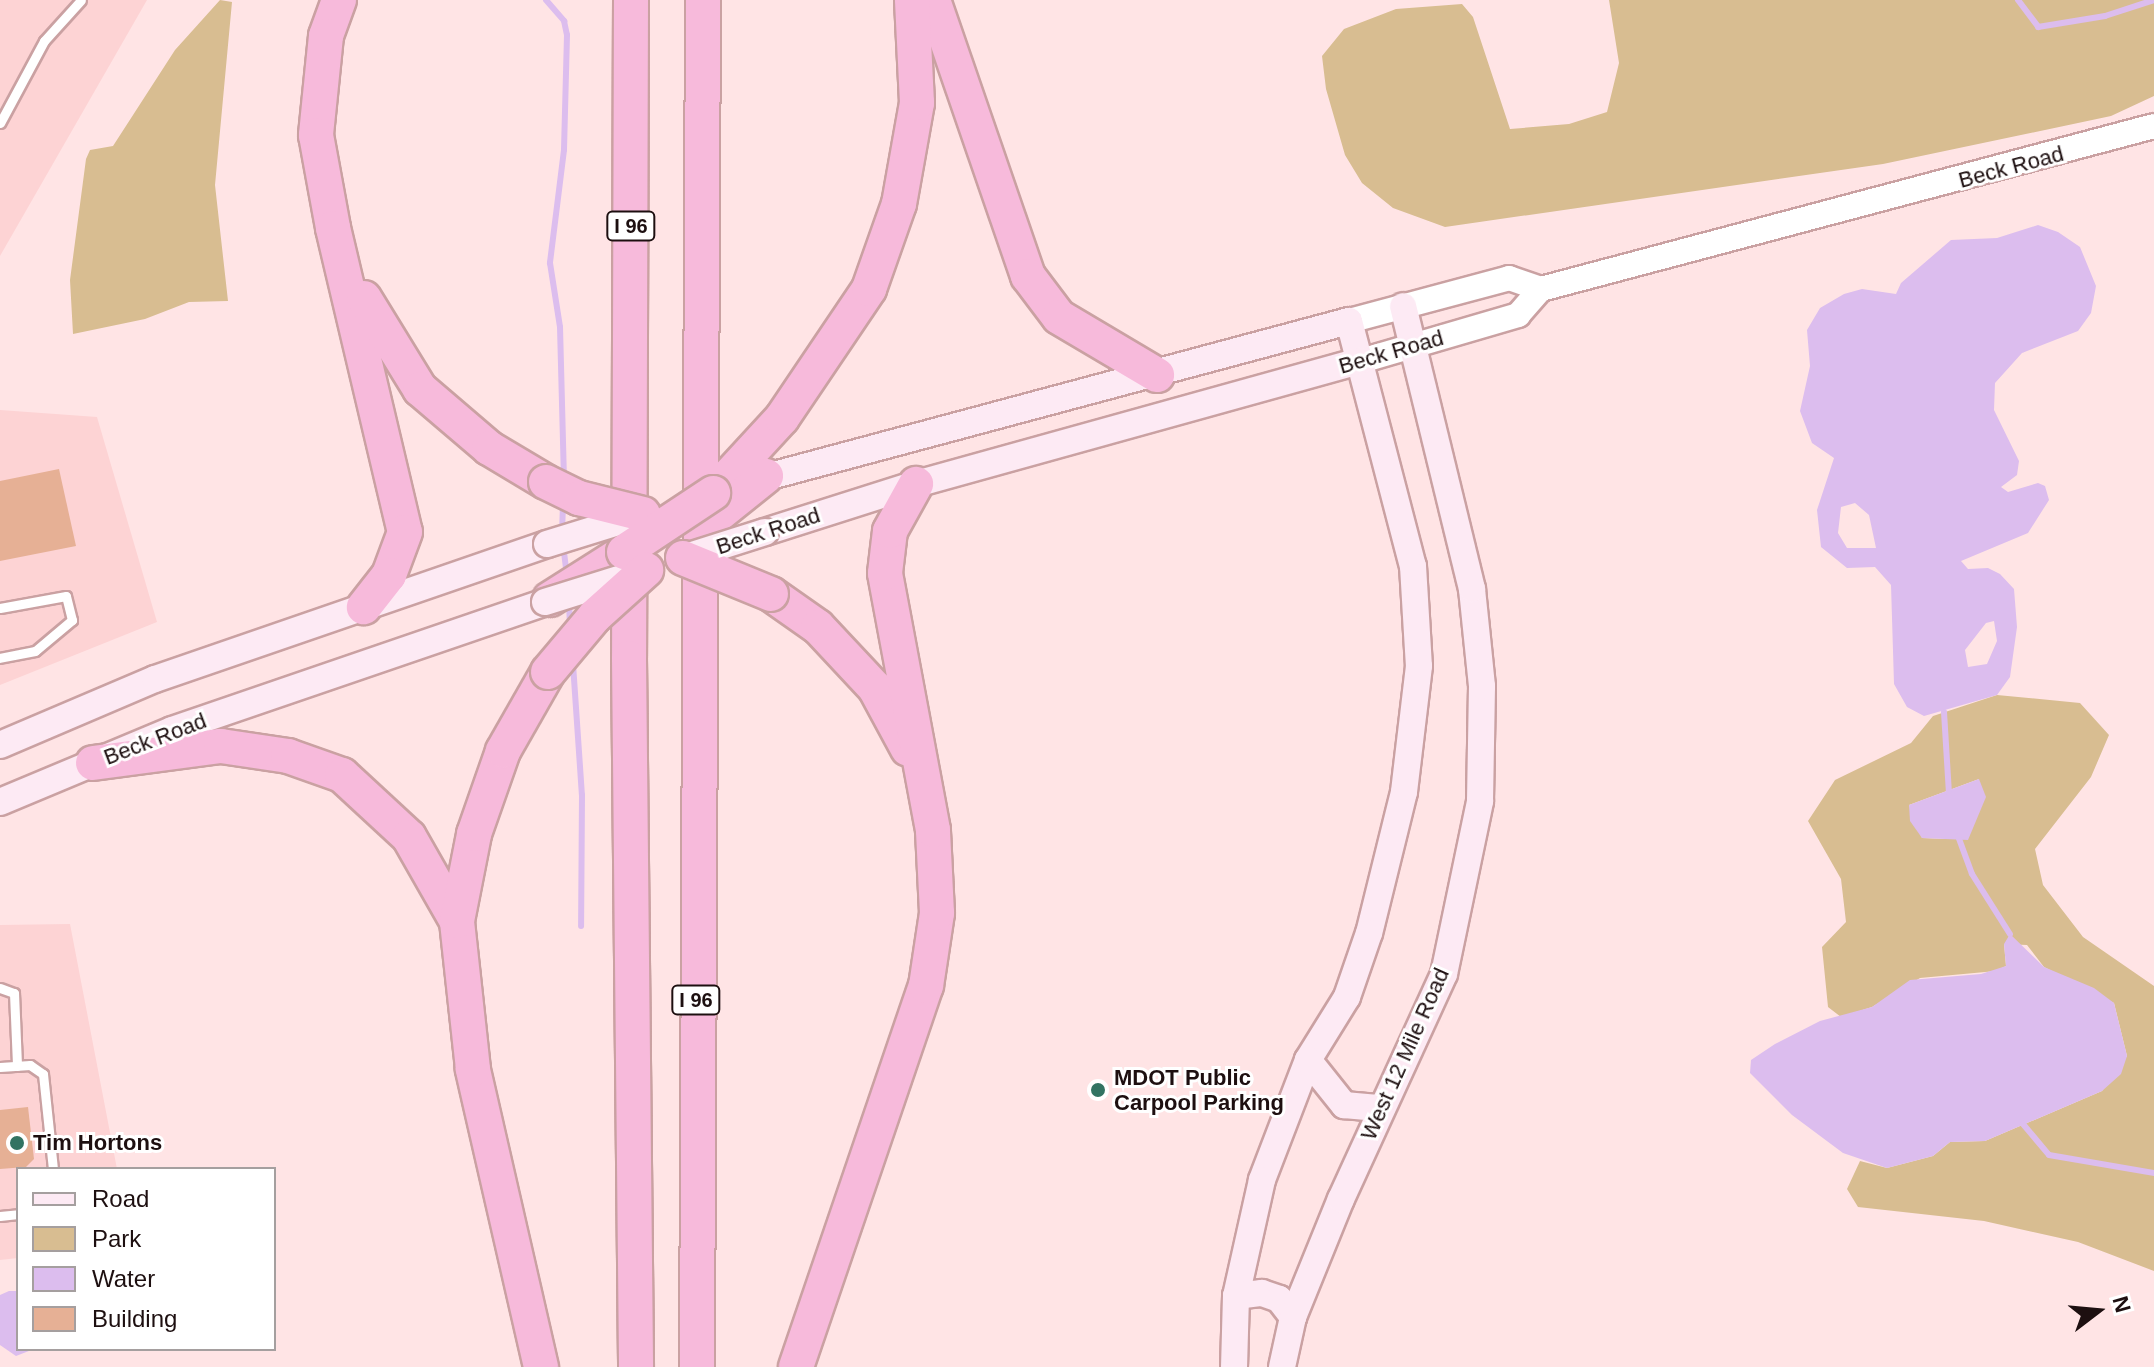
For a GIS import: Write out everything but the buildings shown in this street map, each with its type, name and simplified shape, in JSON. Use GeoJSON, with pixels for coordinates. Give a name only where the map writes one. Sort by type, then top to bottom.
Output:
{"type":"FeatureCollection","features":[{"type":"Feature","properties":{"kind":"highway"},"geometry":{"type":"LineString","coordinates":[[339,0],[326,36],[316,135],[333,228],[404,519],[402,550],[364,607]]}},
{"type":"Feature","properties":{"kind":"highway","name":"I 96"},"geometry":{"type":"LineString","coordinates":[[631,0],[629,658],[636,1367]]}},
{"type":"Feature","properties":{"kind":"highway","name":"I 96"},"geometry":{"type":"LineString","coordinates":[[697,1367],[703,0]]}},
{"type":"Feature","properties":{"kind":"highway"},"geometry":{"type":"LineString","coordinates":[[541,1367],[473,1069],[457,921],[474,834],[503,751],[548,672],[595,616],[655,559],[673,520],[713,493],[766,435],[825,360],[869,289],[899,204],[917,103],[912,0]]}},
{"type":"Feature","properties":{"kind":"highway"},"geometry":{"type":"LineString","coordinates":[[933,0],[1028,276],[1059,317],[1157,375]]}},
{"type":"Feature","properties":{"kind":"highway"},"geometry":{"type":"LineString","coordinates":[[333,228],[374,321],[420,389],[489,448],[579,498],[673,520],[765,532]]}},
{"type":"Feature","properties":{"kind":"highway"},"geometry":{"type":"LineString","coordinates":[[673,520],[766,476]]}},
{"type":"Feature","properties":{"kind":"highway"},"geometry":{"type":"LineString","coordinates":[[796,1367],[926,986],[937,913],[933,830],[885,573],[890,531],[916,484]]}},
{"type":"Feature","properties":{"kind":"highway"},"geometry":{"type":"LineString","coordinates":[[547,544],[655,559],[771,594],[818,627],[875,688],[910,752],[933,830]]}},
{"type":"Feature","properties":{"kind":"highway"},"geometry":{"type":"LineString","coordinates":[[545,602],[655,559]]}},
{"type":"Feature","properties":{"kind":"highway"},"geometry":{"type":"LineString","coordinates":[[93,763],[221,746],[288,756],[342,775],[409,837],[457,921]]}},
{"type":"Feature","properties":{"kind":"main road","name":"West 12 Mile Road"},"geometry":{"type":"LineString","coordinates":[[1282,1367],[1293,1317],[1381,1108],[1444,974],[1480,801],[1482,686],[1472,589],[1403,306]]}},
{"type":"Feature","properties":{"kind":"main road","name":"Beck Road"},"geometry":{"type":"LineString","coordinates":[[713,493],[766,476],[1157,375],[1349,321]]}},
{"type":"Feature","properties":{"kind":"main road"},"geometry":{"type":"LineString","coordinates":[[1234,1367],[1236,1296],[1262,1180],[1308,1060],[1347,997],[1369,933],[1404,792],[1419,666],[1413,566],[1349,321]]}},
{"type":"Feature","properties":{"kind":"main road","name":"Beck Road"},"geometry":{"type":"LineString","coordinates":[[655,559],[765,532],[916,484],[1361,361]]}},
{"type":"Feature","properties":{"kind":"main road"},"geometry":{"type":"LineString","coordinates":[[0,745],[155,679],[547,544],[673,520]]}},
{"type":"Feature","properties":{"kind":"main road","name":"Beck Road"},"geometry":{"type":"LineString","coordinates":[[0,802],[172,730],[545,602]]}},
{"type":"Feature","properties":{"kind":"main road"},"geometry":{"type":"LineString","coordinates":[[1308,1060],[1344,1105],[1381,1108]]}},
{"type":"Feature","properties":{"kind":"main road"},"geometry":{"type":"LineString","coordinates":[[1236,1296],[1270,1296],[1293,1317]]}},
{"type":"Feature","properties":{"kind":"street","name":"Beck Road"},"geometry":{"type":"LineString","coordinates":[[1361,361],[1518,315],[1541,289],[2154,126]]}},
{"type":"Feature","properties":{"kind":"street","name":"Beck Road"},"geometry":{"type":"LineString","coordinates":[[1349,321],[1509,278],[1541,289]]}},
{"type":"Feature","properties":{"kind":"lane"},"geometry":{"type":"LineString","coordinates":[[0,123],[44,41],[81,0]]}},
{"type":"Feature","properties":{"kind":"lane"},"geometry":{"type":"LineString","coordinates":[[0,608],[66,596],[72,620],[35,651],[0,658]]}},
{"type":"Feature","properties":{"kind":"lane"},"geometry":{"type":"LineString","coordinates":[[0,988],[14,993],[17,1066]]}},
{"type":"Feature","properties":{"kind":"lane"},"geometry":{"type":"LineString","coordinates":[[0,1067],[37,1068],[43,1074],[53,1167]]}},
{"type":"Feature","properties":{"kind":"shaded area"},"geometry":{"type":"Polygon","coordinates":[[[0,0],[147,0],[0,256],[0,0]]]}},
{"type":"Feature","properties":{"kind":"shaded area"},"geometry":{"type":"Polygon","coordinates":[[[0,410],[97,417],[157,622],[0,685],[0,410]]]}},
{"type":"Feature","properties":{"kind":"shaded area"},"geometry":{"type":"Polygon","coordinates":[[[70,924],[117,1167],[16,1167],[16,1258],[0,1260],[0,925],[70,924]]]}},
{"type":"Feature","properties":{"kind":"green space"},"geometry":{"type":"Polygon","coordinates":[[[220,0],[232,2],[215,185],[228,301],[189,302],[145,319],[73,334],[70,280],[86,159],[90,150],[113,146],[175,50],[220,0]]]}},
{"type":"Feature","properties":{"kind":"green space"},"geometry":{"type":"Polygon","coordinates":[[[1609,0],[2154,0],[2154,96],[2111,116],[1883,164],[1445,227],[1393,208],[1362,183],[1345,155],[1326,89],[1322,56],[1344,29],[1396,9],[1462,4],[1473,17],[1510,129],[1569,124],[1607,112],[1619,63],[1609,0]]]}},
{"type":"Feature","properties":{"kind":"green space"},"geometry":{"type":"Polygon","coordinates":[[[1997,695],[2080,703],[2109,735],[2091,777],[2035,849],[2043,885],[2083,937],[2154,986],[2154,1271],[2078,1242],[1984,1221],[1858,1207],[1847,1189],[1860,1161],[1887,1168],[1933,1156],[1950,1142],[1985,1141],[2102,1091],[2127,1056],[2114,1003],[2044,967],[2027,945],[2004,944],[2006,966],[1996,971],[1920,978],[1872,1007],[1841,1017],[1828,1007],[1822,947],[1846,922],[1841,879],[1808,821],[1835,780],[1911,743],[1933,716],[1997,695]],[[1979,779],[1909,805],[1922,838],[1945,839],[1979,779]]]}},
{"type":"Feature","properties":{"kind":"water"},"geometry":{"type":"Polygon","coordinates":[[[2038,225],[2058,232],[2080,247],[2096,286],[2091,313],[2078,331],[2022,353],[1995,383],[1994,410],[2019,461],[2017,475],[2001,487],[2008,492],[2038,483],[2045,486],[2049,500],[2028,533],[1961,561],[1968,569],[1988,568],[2000,574],[2014,589],[2017,627],[2010,677],[1997,695],[1924,716],[1907,707],[1894,684],[1891,585],[1875,567],[1847,568],[1821,547],[1817,510],[1834,458],[1812,443],[1800,411],[1810,366],[1807,330],[1820,308],[1844,294],[1862,289],[1896,294],[1901,283],[1951,240],[1997,238],[2038,225]],[[1855,503],[1841,507],[1838,533],[1847,548],[1876,548],[1869,515],[1855,503]],[[1994,621],[1986,623],[1965,650],[1968,667],[1987,664],[1997,641],[1994,621]]]}},
{"type":"Feature","properties":{"kind":"water"},"geometry":{"type":"Polygon","coordinates":[[[1979,779],[1986,797],[1968,840],[1922,838],[1910,821],[1909,805],[1979,779]]]}},
{"type":"Feature","properties":{"kind":"water"},"geometry":{"type":"Polygon","coordinates":[[[2010,934],[2044,967],[2094,988],[2114,1003],[2127,1056],[2121,1074],[2102,1091],[1985,1141],[1950,1142],[1933,1156],[1887,1168],[1843,1153],[1792,1115],[1750,1073],[1751,1060],[1775,1044],[1820,1021],[1872,1007],[1910,980],[1981,974],[2006,966],[2004,944],[2010,934]]]}},
{"type":"Feature","properties":{"kind":"water"},"geometry":{"type":"Polygon","coordinates":[[[16,1291],[16,1351],[29,1351],[16,1356],[0,1345],[0,1295],[16,1291]]]}},
{"type":"Feature","properties":{"kind":"waterway"},"geometry":{"type":"LineString","coordinates":[[546,0],[564,21],[567,35],[564,150],[550,263],[560,327],[564,477]]}},
{"type":"Feature","properties":{"kind":"waterway"},"geometry":{"type":"LineString","coordinates":[[2018,0],[2038,27],[2105,16],[2154,0]]}},
{"type":"Feature","properties":{"kind":"waterway"},"geometry":{"type":"LineString","coordinates":[[562,533],[563,504]]}},
{"type":"Feature","properties":{"kind":"waterway"},"geometry":{"type":"LineString","coordinates":[[563,544],[567,577]]}},
{"type":"Feature","properties":{"kind":"waterway"},"geometry":{"type":"LineString","coordinates":[[569,600],[570,625]]}},
{"type":"Feature","properties":{"kind":"waterway"},"geometry":{"type":"LineString","coordinates":[[573,664],[582,795],[581,926]]}},
{"type":"Feature","properties":{"kind":"waterway"},"geometry":{"type":"LineString","coordinates":[[1944,712],[1949,793]]}},
{"type":"Feature","properties":{"kind":"waterway"},"geometry":{"type":"LineString","coordinates":[[1958,836],[1972,874],[2010,934]]}},
{"type":"Feature","properties":{"kind":"waterway"},"geometry":{"type":"LineString","coordinates":[[2023,1124],[2049,1155],[2154,1173]]}},
{"type":"Feature","properties":{"kind":"place","name":"MDOT Public Carpool Parking"},"geometry":{"type":"Point","coordinates":[1098,1090]}},
{"type":"Feature","properties":{"kind":"place","name":"Tim Hortons"},"geometry":{"type":"Point","coordinates":[17,1143]}}]}
